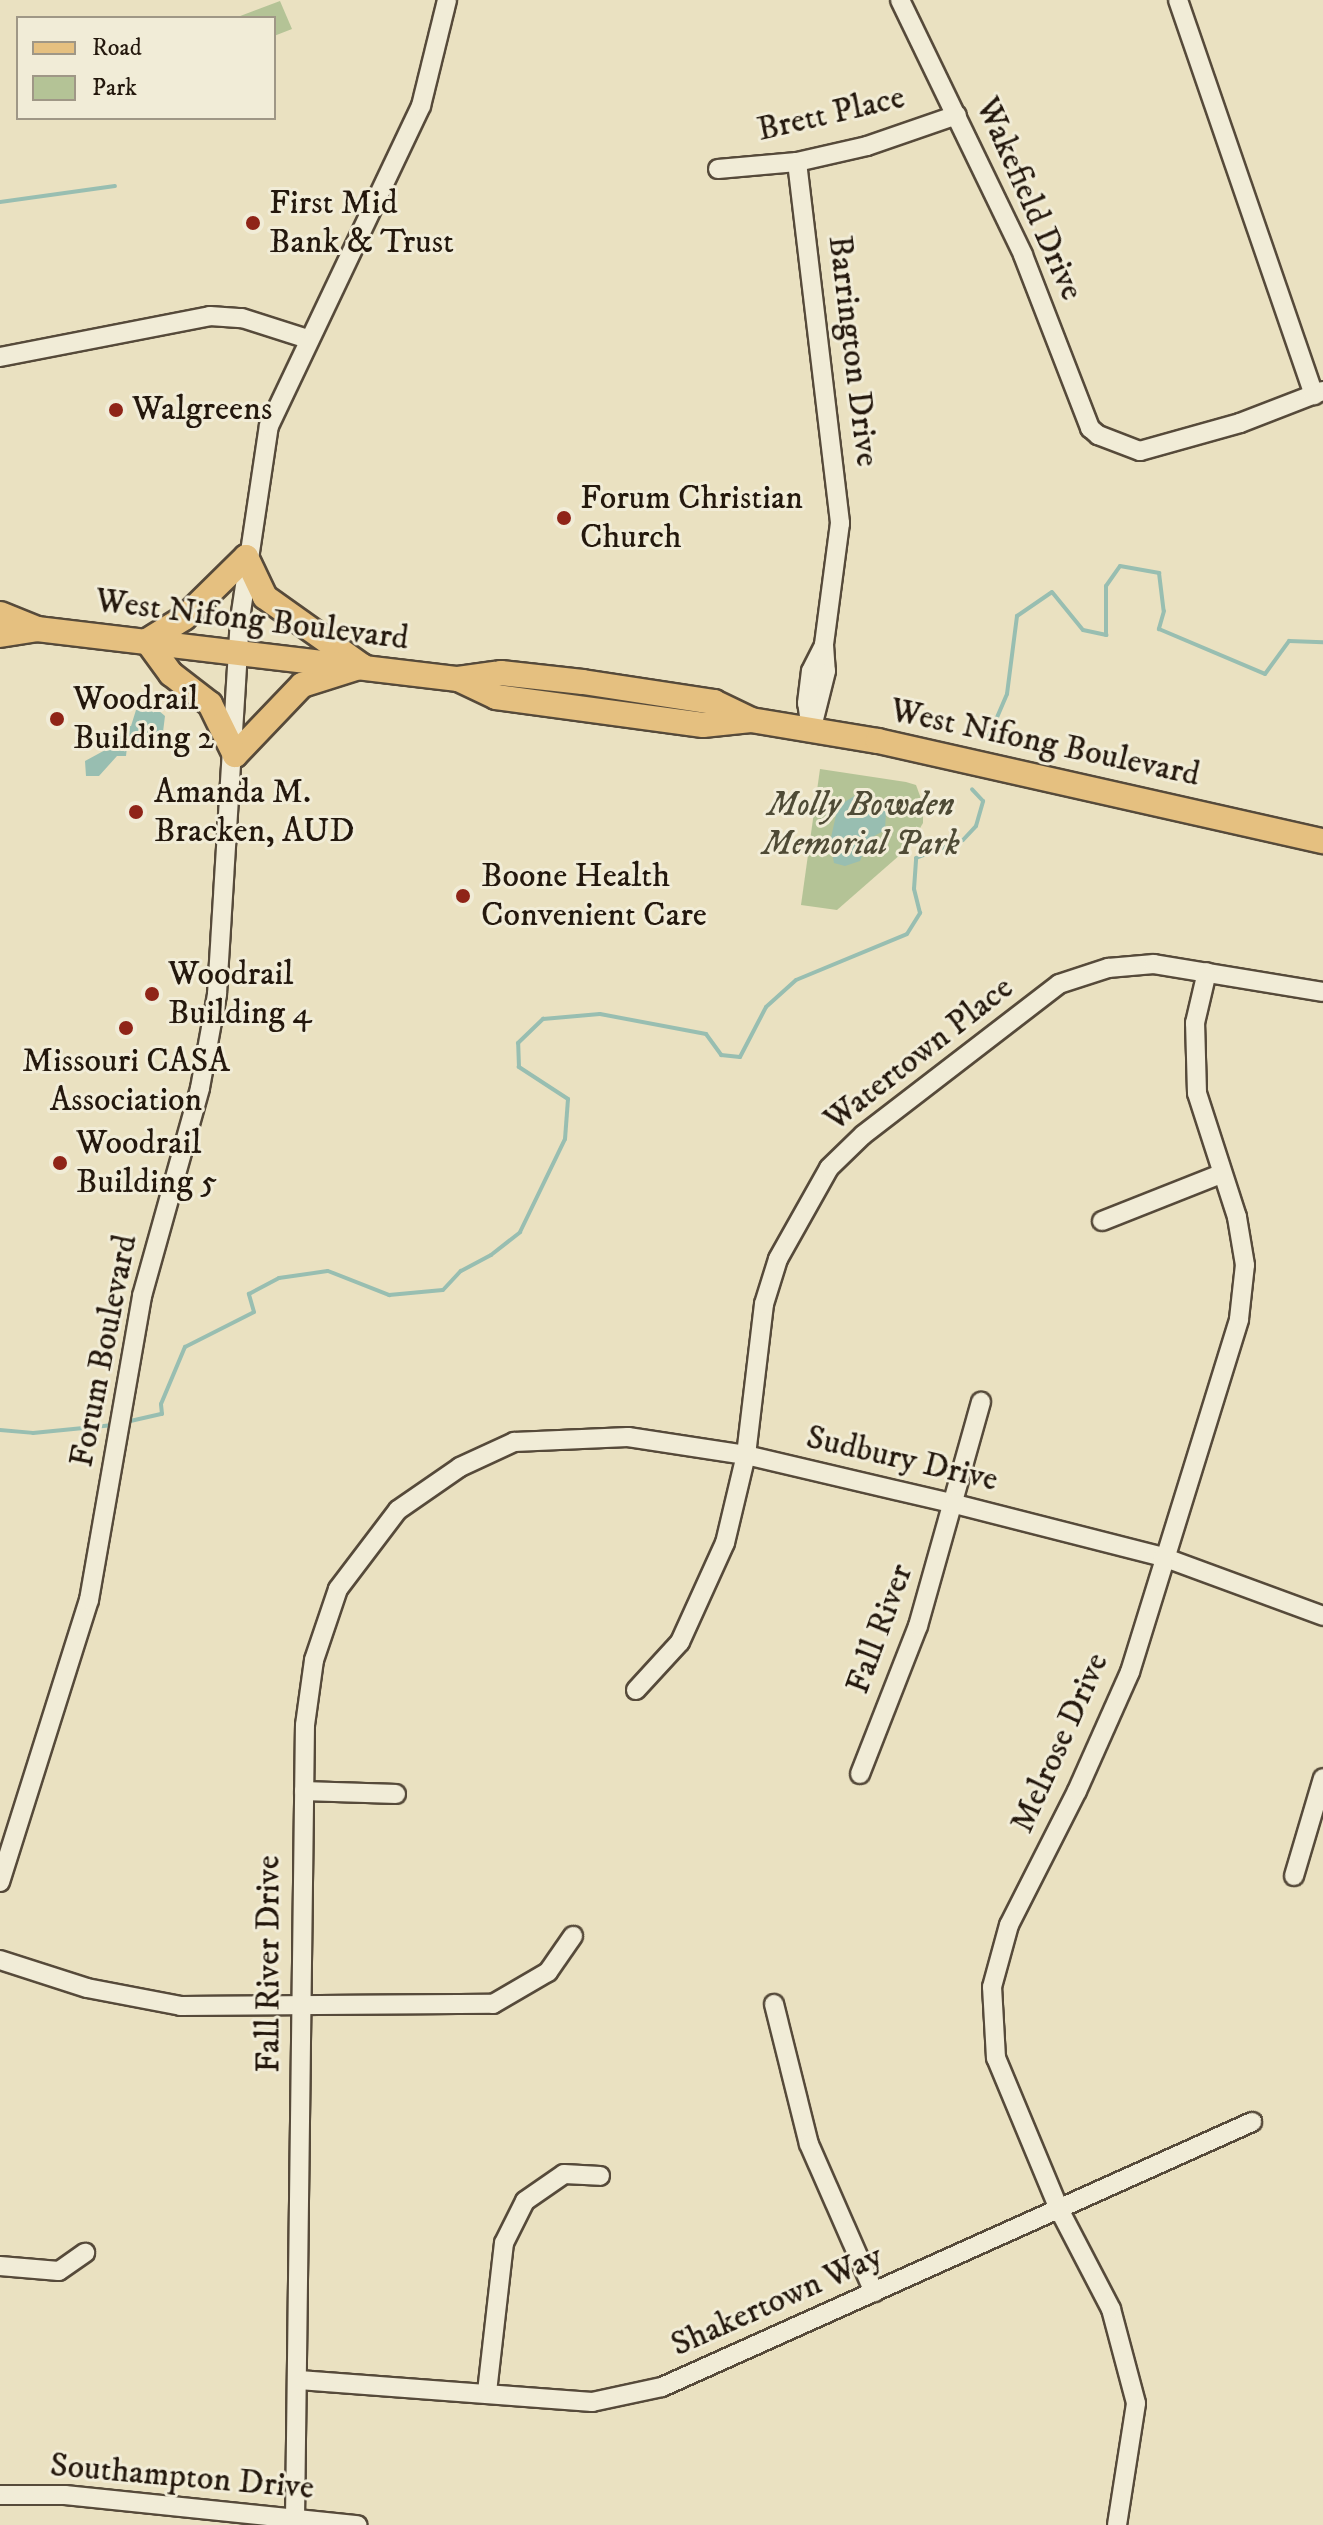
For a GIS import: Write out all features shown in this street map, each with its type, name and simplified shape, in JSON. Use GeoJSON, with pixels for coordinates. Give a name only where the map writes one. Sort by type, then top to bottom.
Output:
{"type":"FeatureCollection","features":[{"type":"Feature","properties":{"kind":"main road"},"geometry":{"type":"LineString","coordinates":[[246,557],[265,597],[362,666],[302,685],[235,755],[210,704],[171,674],[147,641],[184,618],[246,557]]}},
{"type":"Feature","properties":{"kind":"main road","name":"West Nifong Boulevard"},"geometry":{"type":"LineString","coordinates":[[0,614],[37,629]]}},
{"type":"Feature","properties":{"kind":"main road","name":"West Nifong Boulevard"},"geometry":{"type":"LineString","coordinates":[[0,635],[37,629],[239,650],[458,679],[501,673],[666,694],[714,702],[751,720],[966,759],[1323,841]]}},
{"type":"Feature","properties":{"kind":"main road","name":"West Nifong Boulevard"},"geometry":{"type":"LineString","coordinates":[[458,679],[496,697],[578,709],[703,725],[751,720]]}},
{"type":"Feature","properties":{"kind":"main road"},"geometry":{"type":"LineString","coordinates":[[578,709],[607,699],[657,704],[666,694]]}},
{"type":"Feature","properties":{"kind":"street","name":"Forum Boulevard"},"geometry":{"type":"LineString","coordinates":[[0,1882],[89,1600],[142,1296],[200,1088],[217,994],[246,557],[269,426],[421,106],[447,0]]}},
{"type":"Feature","properties":{"kind":"street","name":"Wakefield Drive"},"geometry":{"type":"LineString","coordinates":[[900,0],[1023,255],[1090,428],[1115,445],[1140,451],[1318,393]]}},
{"type":"Feature","properties":{"kind":"street"},"geometry":{"type":"LineString","coordinates":[[1178,0],[1318,393]]}},
{"type":"Feature","properties":{"kind":"street","name":"Brett Place"},"geometry":{"type":"LineString","coordinates":[[718,169],[797,162],[867,146],[957,115]]}},
{"type":"Feature","properties":{"kind":"street","name":"Barrington Drive"},"geometry":{"type":"LineString","coordinates":[[797,162],[840,523],[824,645],[811,671],[807,703],[811,731]]}},
{"type":"Feature","properties":{"kind":"street"},"geometry":{"type":"LineString","coordinates":[[0,357],[210,316],[240,317],[308,339]]}},
{"type":"Feature","properties":{"kind":"street","name":"Watertown Place"},"geometry":{"type":"LineString","coordinates":[[636,1690],[680,1642],[707,1590],[725,1543],[746,1455],[764,1304],[778,1259],[829,1168],[863,1135],[1059,984],[1108,968],[1154,964],[1323,992]]}},
{"type":"Feature","properties":{"kind":"street","name":"Melrose Drive"},"geometry":{"type":"LineString","coordinates":[[1117,2525],[1136,2403],[1111,2309],[1059,2209],[996,2058],[992,1987],[1009,1925],[1077,1791],[1130,1672],[1239,1319],[1245,1265],[1197,1093],[1195,1023],[1207,972]]}},
{"type":"Feature","properties":{"kind":"street"},"geometry":{"type":"LineString","coordinates":[[1102,1221],[1221,1174]]}},
{"type":"Feature","properties":{"kind":"street","name":"Fall River"},"geometry":{"type":"LineString","coordinates":[[860,1774],[918,1626],[955,1504],[981,1402]]}},
{"type":"Feature","properties":{"kind":"street","name":"Sudbury Drive"},"geometry":{"type":"LineString","coordinates":[[460,1467],[514,1442],[573,1436],[628,1437],[746,1455],[1163,1557],[1323,1616]]}},
{"type":"Feature","properties":{"kind":"street","name":"Fall River Drive"},"geometry":{"type":"LineString","coordinates":[[295,2519],[305,1725],[314,1660],[338,1589],[398,1510],[460,1467]]}},
{"type":"Feature","properties":{"kind":"street"},"geometry":{"type":"LineString","coordinates":[[1294,1876],[1323,1778]]}},
{"type":"Feature","properties":{"kind":"street"},"geometry":{"type":"LineString","coordinates":[[304,1791],[396,1794]]}},
{"type":"Feature","properties":{"kind":"street"},"geometry":{"type":"LineString","coordinates":[[0,1960],[131,1999],[181,2006],[493,2004],[548,1972],[573,1936]]}},
{"type":"Feature","properties":{"kind":"street"},"geometry":{"type":"LineString","coordinates":[[774,2004],[809,2144],[874,2292]]}},
{"type":"Feature","properties":{"kind":"street","name":"Shakertown Way"},"geometry":{"type":"LineString","coordinates":[[299,2380],[592,2402],[662,2387],[1252,2122]]}},
{"type":"Feature","properties":{"kind":"street"},"geometry":{"type":"LineString","coordinates":[[487,2392],[504,2243],[525,2201],[564,2174],[600,2176]]}},
{"type":"Feature","properties":{"kind":"street"},"geometry":{"type":"LineString","coordinates":[[0,2266],[59,2271],[85,2253]]}},
{"type":"Feature","properties":{"kind":"street","name":"Southampton Drive"},"geometry":{"type":"LineString","coordinates":[[0,2495],[65,2495],[203,2518],[295,2519],[357,2525]]}},
{"type":"Feature","properties":{"kind":"green space"},"geometry":{"type":"Polygon","coordinates":[[[280,1],[292,29],[276,35],[276,16],[240,16],[280,1]]]}},
{"type":"Feature","properties":{"kind":"green space","name":"Molly Bowden Memorial Park"},"geometry":{"type":"Polygon","coordinates":[[[820,769],[916,785],[923,804],[923,823],[909,847],[837,910],[801,905],[820,769]]]}},
{"type":"Feature","properties":{"kind":"water"},"geometry":{"type":"Polygon","coordinates":[[[152,705],[165,716],[163,732],[154,739],[140,737],[139,748],[127,747],[126,756],[117,756],[99,776],[86,776],[85,761],[109,748],[110,738],[120,739],[122,727],[131,726],[136,710],[152,705]]]}},
{"type":"Feature","properties":{"kind":"water"},"geometry":{"type":"Polygon","coordinates":[[[856,795],[874,795],[886,812],[885,830],[869,839],[860,861],[845,866],[834,863],[830,842],[838,806],[856,795]]]}},
{"type":"Feature","properties":{"kind":"waterway"},"geometry":{"type":"LineString","coordinates":[[0,202],[115,186]]}},
{"type":"Feature","properties":{"kind":"waterway"},"geometry":{"type":"LineString","coordinates":[[989,736],[1007,694],[1017,616],[1052,592],[1083,630],[1106,635],[1106,586],[1120,566],[1159,573],[1164,611],[1159,629],[1265,674],[1289,641],[1323,642]]}},
{"type":"Feature","properties":{"kind":"waterway"},"geometry":{"type":"LineString","coordinates":[[126,1422],[162,1414],[161,1404],[185,1347],[254,1312],[249,1294],[279,1278],[328,1271],[389,1295],[443,1290],[461,1271],[491,1255],[520,1232],[565,1139],[568,1099],[519,1067],[518,1043],[543,1019],[600,1014],[706,1034],[721,1055],[740,1057],[766,1007],[796,980],[907,934],[920,913],[914,889],[916,858],[963,840],[976,826],[983,801],[972,789]]}},
{"type":"Feature","properties":{"kind":"waterway"},"geometry":{"type":"LineString","coordinates":[[0,1430],[33,1433],[114,1425]]}},
{"type":"Feature","properties":{"kind":"place","name":"First Mid Bank & Trust"},"geometry":{"type":"Point","coordinates":[253,223]}},
{"type":"Feature","properties":{"kind":"place","name":"Walgreens"},"geometry":{"type":"Point","coordinates":[116,410]}},
{"type":"Feature","properties":{"kind":"place","name":"Forum Christian Church"},"geometry":{"type":"Point","coordinates":[564,518]}},
{"type":"Feature","properties":{"kind":"place","name":"Woodrail Building 2"},"geometry":{"type":"Point","coordinates":[57,719]}},
{"type":"Feature","properties":{"kind":"place","name":"Amanda M. Bracken, AUD"},"geometry":{"type":"Point","coordinates":[136,812]}},
{"type":"Feature","properties":{"kind":"place","name":"Boone Health Convenient Care"},"geometry":{"type":"Point","coordinates":[463,896]}},
{"type":"Feature","properties":{"kind":"place","name":"Woodrail Building 4"},"geometry":{"type":"Point","coordinates":[152,994]}},
{"type":"Feature","properties":{"kind":"place","name":"Missouri CASA Association"},"geometry":{"type":"Point","coordinates":[126,1028]}},
{"type":"Feature","properties":{"kind":"place","name":"Woodrail Building 5"},"geometry":{"type":"Point","coordinates":[60,1163]}}]}
